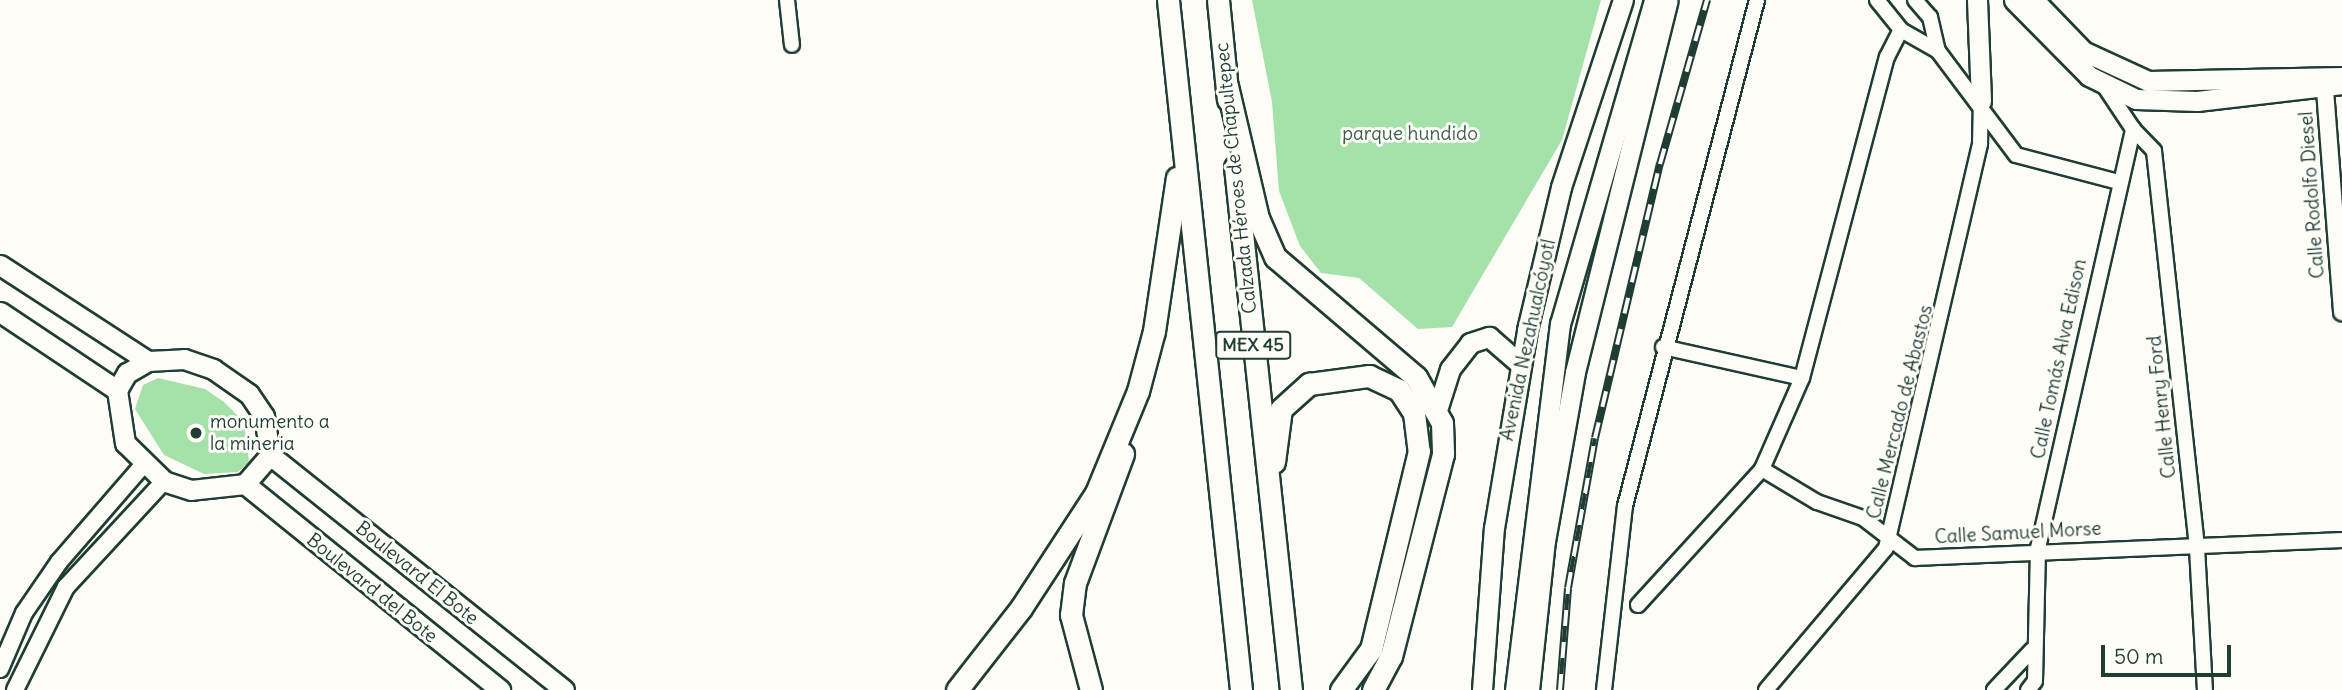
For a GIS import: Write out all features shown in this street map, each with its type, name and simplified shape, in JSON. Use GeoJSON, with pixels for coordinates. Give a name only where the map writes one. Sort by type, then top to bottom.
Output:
{"type":"FeatureCollection","features":[{"type":"Feature","properties":{"kind":"main road","name":"MEX 45"},"geometry":{"type":"LineString","coordinates":[[1168,0],[1181,144],[1241,690]]}},
{"type":"Feature","properties":{"kind":"main road","name":"Calzada Héroes de Chapultepec"},"geometry":{"type":"LineString","coordinates":[[1218,0],[1291,690]]}},
{"type":"Feature","properties":{"kind":"main road","name":"Avenida Nezahualcóyotl"},"geometry":{"type":"LineString","coordinates":[[1482,690],[1494,528],[1520,364],[1561,187],[1623,0]]}},
{"type":"Feature","properties":{"kind":"main road","name":"Avenida Nezahualcóyotl"},"geometry":{"type":"LineString","coordinates":[[1515,690],[1560,324],[1654,0]]}},
{"type":"Feature","properties":{"kind":"main road"},"geometry":{"type":"LineString","coordinates":[[1529,690],[1545,541],[1575,372],[1668,0]]}},
{"type":"Feature","properties":{"kind":"main road"},"geometry":{"type":"LineString","coordinates":[[1977,0],[1981,101]]}},
{"type":"Feature","properties":{"kind":"main road"},"geometry":{"type":"LineString","coordinates":[[2014,0],[2105,87],[2163,102],[2333,82]]}},
{"type":"Feature","properties":{"kind":"main road"},"geometry":{"type":"LineString","coordinates":[[2039,3],[2107,67],[2169,83],[2333,82]]}},
{"type":"Feature","properties":{"kind":"main road"},"geometry":{"type":"LineString","coordinates":[[2105,87],[2107,67]]}},
{"type":"Feature","properties":{"kind":"main road"},"geometry":{"type":"LineString","coordinates":[[1227,86],[1258,218],[1275,257],[1416,377],[1437,410],[1443,454],[1391,656],[1373,690]]}},
{"type":"Feature","properties":{"kind":"main road"},"geometry":{"type":"LineString","coordinates":[[1091,690],[1075,638],[1074,583],[1115,489],[1165,272],[1181,144]]}},
{"type":"Feature","properties":{"kind":"main road"},"geometry":{"type":"LineString","coordinates":[[0,265],[148,361]]}},
{"type":"Feature","properties":{"kind":"main road"},"geometry":{"type":"LineString","coordinates":[[0,312],[117,390]]}},
{"type":"Feature","properties":{"kind":"main road"},"geometry":{"type":"LineString","coordinates":[[1437,410],[1450,369],[1470,343],[1489,337],[1520,364]]}},
{"type":"Feature","properties":{"kind":"main road"},"geometry":{"type":"LineString","coordinates":[[184,359],[214,369],[248,394],[264,416],[270,455],[245,484],[191,490],[164,481],[125,443],[117,390],[127,373],[148,361],[184,359]]}},
{"type":"Feature","properties":{"kind":"main road"},"geometry":{"type":"LineString","coordinates":[[1269,492],[1281,409],[1309,384],[1369,376],[1399,390],[1414,413],[1419,451],[1371,649],[1341,690]]}},
{"type":"Feature","properties":{"kind":"main road"},"geometry":{"type":"LineString","coordinates":[[957,690],[1021,608],[1096,493],[1138,391]]}},
{"type":"Feature","properties":{"kind":"main road","name":"Boulevard El Bote"},"geometry":{"type":"LineString","coordinates":[[270,455],[564,690]]}},
{"type":"Feature","properties":{"kind":"main road","name":"Boulevard del Bote"},"geometry":{"type":"LineString","coordinates":[[245,484],[500,690]]}},
{"type":"Feature","properties":{"kind":"street"},"geometry":{"type":"LineString","coordinates":[[787,0],[792,45]]}},
{"type":"Feature","properties":{"kind":"street"},"geometry":{"type":"LineString","coordinates":[[1604,690],[1618,536],[1663,347],[1757,0]]}},
{"type":"Feature","properties":{"kind":"street"},"geometry":{"type":"LineString","coordinates":[[1877,0],[1901,30],[1938,51],[1981,101],[2016,155],[2118,182]]}},
{"type":"Feature","properties":{"kind":"street"},"geometry":{"type":"LineString","coordinates":[[1915,0],[1930,17],[1938,51]]}},
{"type":"Feature","properties":{"kind":"street"},"geometry":{"type":"LineString","coordinates":[[1638,605],[1762,469],[1802,378],[1887,57],[1901,30]]}},
{"type":"Feature","properties":{"kind":"street","name":"Calle Rodolfo Diesel"},"geometry":{"type":"LineString","coordinates":[[2333,82],[2342,312]]}},
{"type":"Feature","properties":{"kind":"street"},"geometry":{"type":"LineString","coordinates":[[2105,87],[2133,129]]}},
{"type":"Feature","properties":{"kind":"street","name":"Calle Mercado de Abastos"},"geometry":{"type":"LineString","coordinates":[[1766,690],[1878,562],[1888,541],[1980,144],[1981,101]]}},
{"type":"Feature","properties":{"kind":"street","name":"Calle Tomás Alva Edison"},"geometry":{"type":"LineString","coordinates":[[2033,687],[2032,650],[2038,548],[2118,182],[2133,129]]}},
{"type":"Feature","properties":{"kind":"street","name":"Calle Henry Ford"},"geometry":{"type":"LineString","coordinates":[[2133,129],[2154,151],[2197,548],[2205,690]]}},
{"type":"Feature","properties":{"kind":"street"},"geometry":{"type":"LineString","coordinates":[[1663,347],[1802,378]]}},
{"type":"Feature","properties":{"kind":"street"},"geometry":{"type":"LineString","coordinates":[[0,669],[24,612],[59,562],[144,464]]}},
{"type":"Feature","properties":{"kind":"street","name":"Calle Samuel Morse"},"geometry":{"type":"LineString","coordinates":[[1762,469],[1817,502],[1863,518],[1888,541],[1915,558],[2038,548],[2197,548],[2342,540]]}},
{"type":"Feature","properties":{"kind":"street"},"geometry":{"type":"LineString","coordinates":[[15,690],[66,587],[164,481]]}},
{"type":"Feature","properties":{"kind":"street"},"geometry":{"type":"LineString","coordinates":[[1994,690],[2032,650]]}},
{"type":"Feature","properties":{"kind":"green space","name":"parque hundido"},"geometry":{"type":"Polygon","coordinates":[[[1252,0],[1601,0],[1562,140],[1452,327],[1418,329],[1359,278],[1321,273],[1300,246],[1279,191],[1272,102],[1252,0]]]}},
{"type":"Feature","properties":{"kind":"green space"},"geometry":{"type":"Polygon","coordinates":[[[158,378],[205,389],[224,402],[244,422],[249,462],[238,472],[204,474],[164,455],[135,409],[143,385],[158,378]]]}},
{"type":"Feature","properties":{"kind":"railway"},"geometry":{"type":"LineString","coordinates":[[1560,690],[1568,588],[1595,438],[1660,164],[1707,0]]}},
{"type":"Feature","properties":{"kind":"place","name":"monumento a la mineria"},"geometry":{"type":"Point","coordinates":[196,433]}}]}
